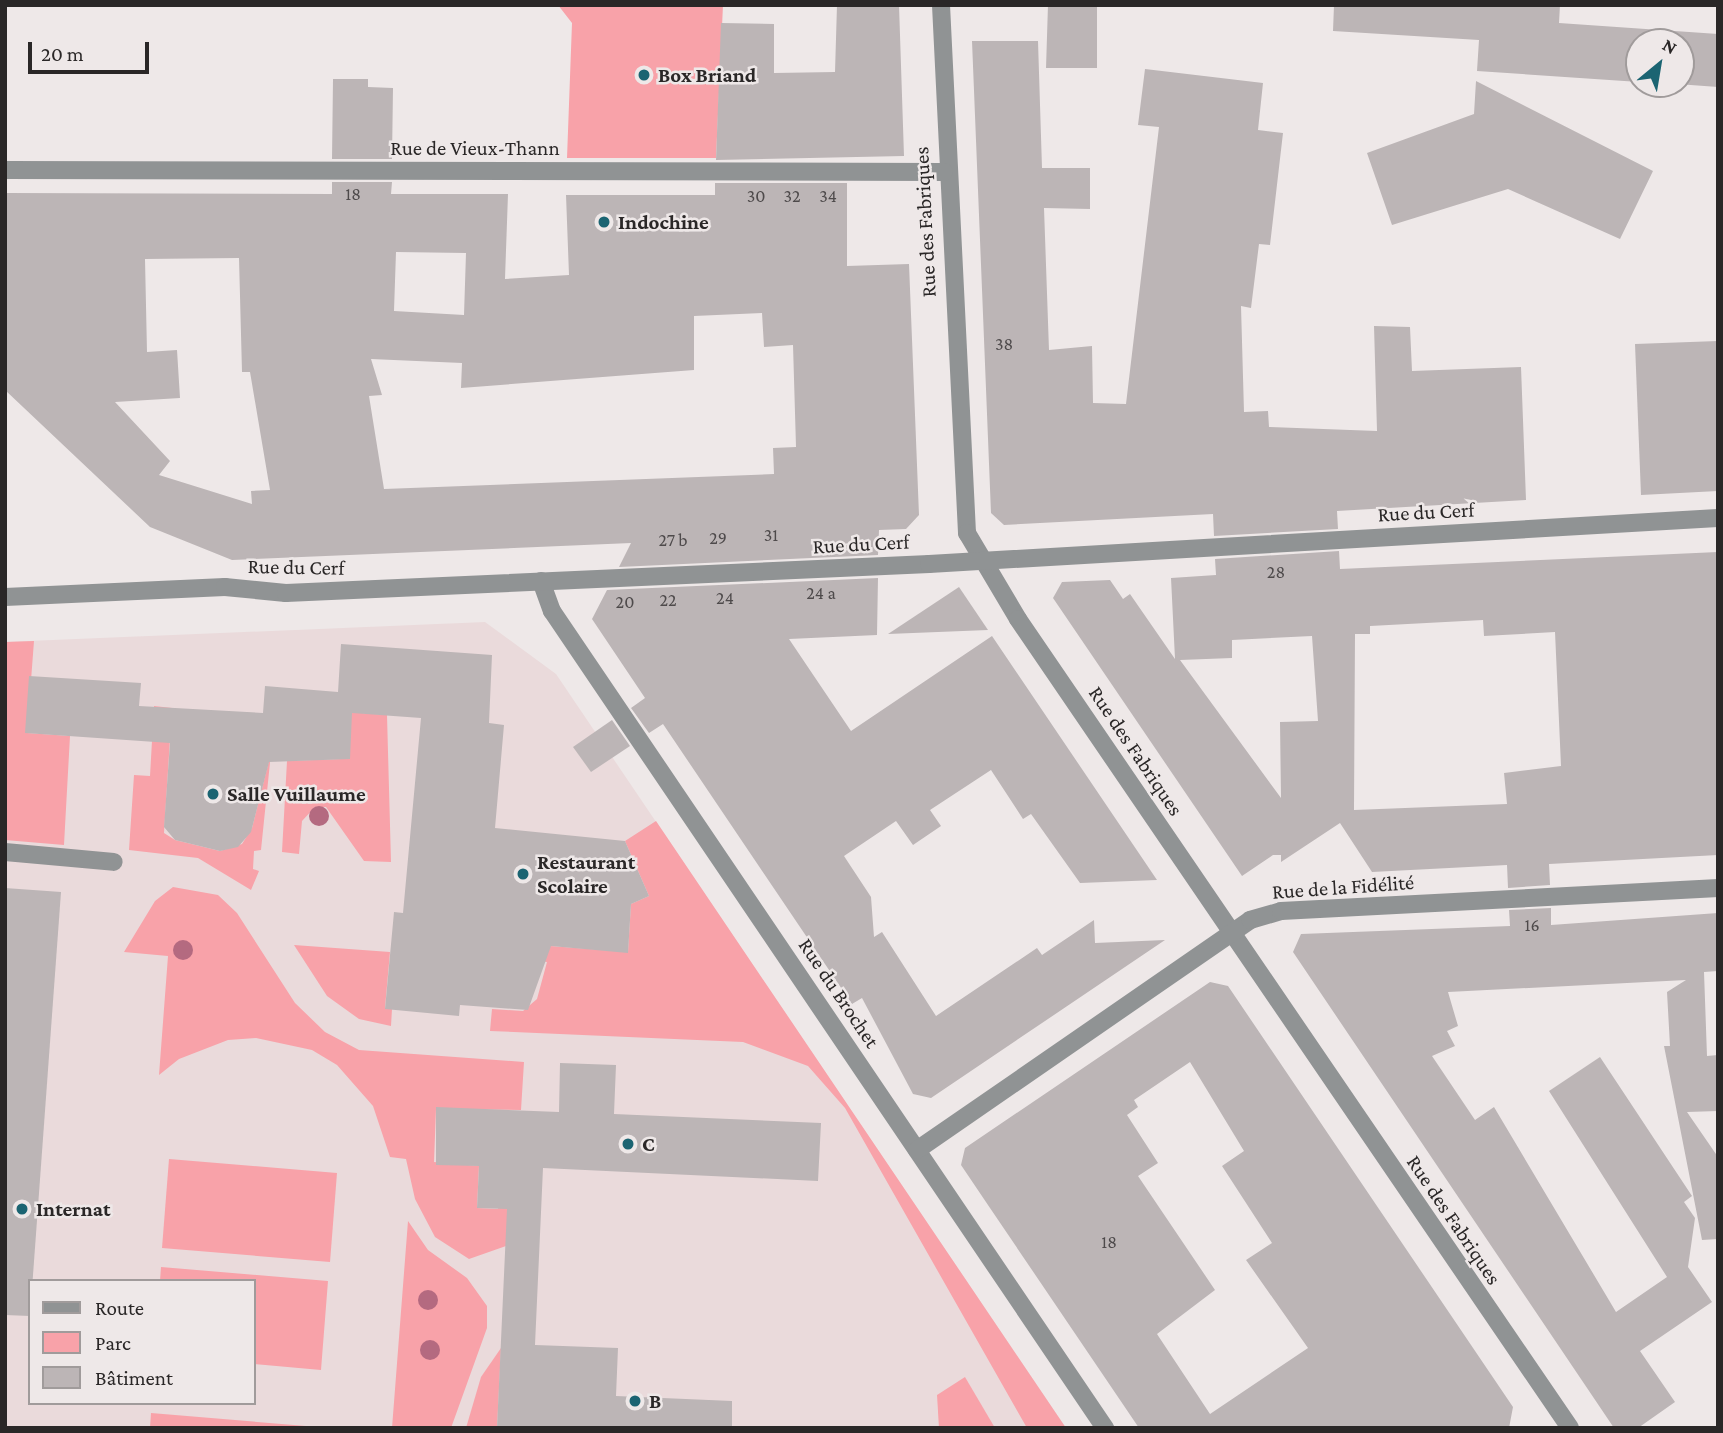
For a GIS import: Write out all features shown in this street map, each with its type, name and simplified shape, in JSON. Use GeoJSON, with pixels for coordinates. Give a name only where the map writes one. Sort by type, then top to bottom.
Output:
{"type":"FeatureCollection","features":[{"type":"Feature","properties":{"kind":"street","name":"Rue des Fabriques"},"geometry":{"type":"LineString","coordinates":[[941,5],[944,172],[962,501],[980,561],[1566,1426]]}},
{"type":"Feature","properties":{"kind":"street","name":"Rue de Vieux-Thann"},"geometry":{"type":"LineString","coordinates":[[5,170],[944,172]]}},
{"type":"Feature","properties":{"kind":"street","name":"Rue du Cerf"},"geometry":{"type":"LineString","coordinates":[[5,597],[541,581],[980,561],[1718,518]]}},
{"type":"Feature","properties":{"kind":"street","name":"Rue du Brochet"},"geometry":{"type":"LineString","coordinates":[[541,581],[552,611],[1105,1428]]}},
{"type":"Feature","properties":{"kind":"street"},"geometry":{"type":"LineString","coordinates":[[5,852],[114,863]]}},
{"type":"Feature","properties":{"kind":"street","name":"Rue de la Fidélité"},"geometry":{"type":"LineString","coordinates":[[917,1150],[1230,930],[1281,911],[1718,888]]}},
{"type":"Feature","properties":{"kind":"shaded area"},"geometry":{"type":"Polygon","coordinates":[[[485,622],[556,674],[1066,1428],[5,1428],[5,642],[485,622]]]}},
{"type":"Feature","properties":{"kind":"green space","name":"Box Briand"},"geometry":{"type":"Polygon","coordinates":[[[558,5],[723,5],[716,158],[567,158],[572,23],[558,5]]]}},
{"type":"Feature","properties":{"kind":"green space"},"geometry":{"type":"Polygon","coordinates":[[[34,641],[27,733],[70,736],[64,845],[5,840],[5,642],[34,641]]]}},
{"type":"Feature","properties":{"kind":"green space"},"geometry":{"type":"Polygon","coordinates":[[[154,706],[172,708],[164,833],[175,840],[220,851],[242,844],[252,828],[271,753],[261,850],[254,851],[253,869],[259,871],[251,890],[198,858],[129,850],[134,775],[150,776],[154,706]]]}},
{"type":"Feature","properties":{"kind":"green space"},"geometry":{"type":"Polygon","coordinates":[[[350,712],[387,715],[391,862],[364,861],[326,807],[315,807],[302,821],[299,854],[282,852],[287,761],[342,759],[350,753],[350,712]]]}},
{"type":"Feature","properties":{"kind":"green space"},"geometry":{"type":"Polygon","coordinates":[[[656,821],[1066,1428],[1027,1428],[845,1108],[808,1066],[743,1042],[490,1031],[492,1009],[523,1011],[537,999],[547,962],[522,959],[524,944],[628,952],[631,904],[649,896],[625,841],[656,821]]]}},
{"type":"Feature","properties":{"kind":"green space"},"geometry":{"type":"Polygon","coordinates":[[[173,887],[218,895],[237,913],[295,1003],[325,1032],[359,1050],[524,1062],[521,1110],[436,1109],[434,1162],[479,1166],[477,1208],[498,1209],[500,1166],[520,1167],[506,1246],[469,1259],[435,1237],[415,1199],[406,1159],[390,1157],[373,1106],[337,1065],[312,1050],[256,1038],[228,1040],[179,1059],[159,1075],[168,956],[124,952],[155,901],[173,887]]]}},
{"type":"Feature","properties":{"kind":"green space"},"geometry":{"type":"Polygon","coordinates":[[[294,945],[390,952],[385,1008],[392,1009],[391,1026],[359,1019],[327,996],[294,945]]]}},
{"type":"Feature","properties":{"kind":"green space"},"geometry":{"type":"Polygon","coordinates":[[[169,1159],[337,1173],[330,1262],[162,1248],[169,1159]]]}},
{"type":"Feature","properties":{"kind":"green space"},"geometry":{"type":"Polygon","coordinates":[[[408,1221],[428,1250],[467,1278],[487,1306],[487,1328],[451,1428],[392,1428],[408,1221]]]}},
{"type":"Feature","properties":{"kind":"green space"},"geometry":{"type":"Polygon","coordinates":[[[161,1267],[328,1281],[321,1370],[256,1364],[256,1279],[160,1279],[161,1267]]]}},
{"type":"Feature","properties":{"kind":"green space"},"geometry":{"type":"Polygon","coordinates":[[[501,1348],[497,1428],[466,1428],[481,1377],[501,1348]]]}},
{"type":"Feature","properties":{"kind":"green space"},"geometry":{"type":"Polygon","coordinates":[[[965,1377],[995,1428],[939,1428],[937,1395],[965,1377]]]}},
{"type":"Feature","properties":{"kind":"green space"},"geometry":{"type":"Polygon","coordinates":[[[151,1413],[318,1427],[318,1428],[150,1428],[151,1413]]]}},
{"type":"Feature","properties":{"kind":"building"},"geometry":{"type":"Polygon","coordinates":[[[837,5],[899,5],[904,156],[716,160],[721,23],[774,24],[774,73],[835,72],[837,5]]]}},
{"type":"Feature","properties":{"kind":"building"},"geometry":{"type":"Polygon","coordinates":[[[1048,5],[1097,5],[1097,68],[1046,68],[1048,5]]]}},
{"type":"Feature","properties":{"kind":"building"},"geometry":{"type":"Polygon","coordinates":[[[1334,5],[1560,5],[1559,23],[1631,28],[1625,28],[1625,81],[1477,71],[1479,40],[1333,31],[1334,5]]]}},
{"type":"Feature","properties":{"kind":"building"},"geometry":{"type":"Polygon","coordinates":[[[1695,32],[1718,34],[1718,87],[1695,85],[1695,32]]]}},
{"type":"Feature","properties":{"kind":"building"},"geometry":{"type":"Polygon","coordinates":[[[972,41],[1038,41],[1042,168],[1090,168],[1090,209],[1044,208],[1049,350],[1092,346],[1093,403],[1126,404],[1159,127],[1138,125],[1145,69],[1263,83],[1258,130],[1283,133],[1270,245],[1259,244],[1251,308],[1241,306],[1244,412],[1268,411],[1269,427],[1377,431],[1374,326],[1410,327],[1412,371],[1521,367],[1526,500],[1337,511],[1338,529],[1214,536],[1213,514],[1004,525],[991,513],[972,41]]]}},
{"type":"Feature","properties":{"kind":"building"},"geometry":{"type":"Polygon","coordinates":[[[333,79],[368,79],[368,87],[393,88],[392,159],[332,159],[333,79]]]}},
{"type":"Feature","properties":{"kind":"building"},"geometry":{"type":"Polygon","coordinates":[[[1476,81],[1653,171],[1620,239],[1508,189],[1392,225],[1367,153],[1474,114],[1476,81]]]}},
{"type":"Feature","properties":{"kind":"building"},"geometry":{"type":"Polygon","coordinates":[[[332,182],[392,182],[391,194],[508,194],[505,279],[569,275],[566,195],[715,195],[715,183],[847,183],[847,266],[909,264],[919,515],[906,529],[879,530],[878,555],[619,567],[631,543],[232,560],[150,527],[5,390],[5,193],[332,194],[332,182]],[[396,252],[394,311],[464,315],[466,253],[396,252]],[[239,258],[145,259],[147,352],[177,350],[180,398],[115,402],[170,461],[159,475],[252,504],[251,491],[270,490],[250,372],[242,372],[239,258]],[[762,313],[694,316],[694,370],[461,388],[462,363],[371,359],[382,395],[369,396],[384,489],[774,474],[773,448],[796,447],[793,345],[764,347],[762,313]]]}},
{"type":"Feature","properties":{"kind":"building"},"geometry":{"type":"Polygon","coordinates":[[[1718,341],[1718,491],[1641,495],[1635,344],[1718,341]]]}},
{"type":"Feature","properties":{"kind":"building"},"geometry":{"type":"Polygon","coordinates":[[[1339,551],[1340,569],[1718,552],[1718,855],[1549,864],[1550,885],[1508,888],[1507,865],[1372,872],[1340,823],[1281,862],[1281,855],[1273,855],[1242,876],[1053,598],[1062,582],[1110,580],[1123,599],[1130,594],[1175,659],[1171,578],[1216,575],[1215,559],[1339,551]],[[1483,620],[1370,626],[1370,634],[1355,634],[1354,810],[1507,804],[1504,773],[1561,766],[1555,632],[1484,636],[1483,620]],[[1312,636],[1232,640],[1232,658],[1180,660],[1281,798],[1280,722],[1318,721],[1312,636]]]}},
{"type":"Feature","properties":{"kind":"building"},"geometry":{"type":"Polygon","coordinates":[[[878,578],[877,635],[789,639],[851,731],[992,636],[1157,880],[1080,883],[1031,814],[1023,819],[991,770],[930,810],[941,826],[913,845],[896,821],[844,856],[871,897],[874,937],[882,932],[936,1016],[1037,948],[1042,955],[1094,920],[1095,943],[1165,940],[931,1098],[913,1094],[862,998],[852,1004],[663,724],[649,733],[631,708],[645,698],[592,619],[607,590],[878,578]]]}},
{"type":"Feature","properties":{"kind":"building"},"geometry":{"type":"Polygon","coordinates":[[[959,587],[988,630],[888,634],[959,587]]]}},
{"type":"Feature","properties":{"kind":"building"},"geometry":{"type":"Polygon","coordinates":[[[341,644],[492,655],[489,723],[504,725],[495,828],[625,841],[649,896],[631,904],[628,953],[551,946],[528,1010],[460,1005],[459,1016],[385,1009],[394,912],[403,913],[421,718],[352,713],[350,759],[269,762],[251,832],[238,847],[220,851],[175,840],[164,827],[170,743],[25,733],[29,676],[141,683],[139,706],[263,713],[265,686],[338,692],[341,644]]]}},
{"type":"Feature","properties":{"kind":"building"},"geometry":{"type":"Polygon","coordinates":[[[612,720],[630,746],[591,772],[573,747],[612,720]]]}},
{"type":"Feature","properties":{"kind":"building","name":"Internat"},"geometry":{"type":"Polygon","coordinates":[[[5,888],[61,892],[33,1279],[28,1279],[28,1316],[5,1315],[5,888]]]}},
{"type":"Feature","properties":{"kind":"building"},"geometry":{"type":"Polygon","coordinates":[[[1551,908],[1551,925],[1718,913],[1718,971],[1704,972],[1707,1056],[1718,1055],[1718,1111],[1687,1112],[1718,1157],[1718,1239],[1702,1240],[1664,1046],[1670,1046],[1667,992],[1686,980],[1448,992],[1458,1026],[1447,1031],[1455,1046],[1432,1056],[1475,1120],[1494,1107],[1616,1312],[1667,1277],[1549,1091],[1600,1057],[1692,1196],[1684,1202],[1695,1218],[1688,1267],[1712,1302],[1640,1351],[1675,1402],[1638,1428],[1614,1428],[1293,952],[1301,934],[1510,926],[1509,910],[1551,908]]]}},
{"type":"Feature","properties":{"kind":"building"},"geometry":{"type":"Polygon","coordinates":[[[1210,982],[1228,986],[1513,1407],[1509,1428],[1139,1428],[961,1165],[965,1148],[1210,982]],[[1190,1062],[1134,1100],[1138,1107],[1127,1115],[1158,1163],[1138,1176],[1215,1290],[1157,1334],[1210,1414],[1308,1348],[1246,1260],[1272,1243],[1222,1166],[1244,1151],[1190,1062]]]}},
{"type":"Feature","properties":{"kind":"building"},"geometry":{"type":"Polygon","coordinates":[[[560,1063],[616,1065],[614,1114],[821,1123],[818,1181],[543,1168],[535,1345],[618,1348],[616,1396],[732,1401],[732,1428],[497,1428],[507,1209],[477,1208],[479,1166],[436,1165],[436,1107],[559,1112],[560,1063]]]}},
{"type":"Feature","properties":{"kind":"place","name":"Box Briand"},"geometry":{"type":"Point","coordinates":[644,75]}},
{"type":"Feature","properties":{"kind":"place","name":"Indochine"},"geometry":{"type":"Point","coordinates":[604,222]}},
{"type":"Feature","properties":{"kind":"place","name":"Salle Vuillaume"},"geometry":{"type":"Point","coordinates":[213,794]}},
{"type":"Feature","properties":{"kind":"place","name":"Restaurant Scolaire"},"geometry":{"type":"Point","coordinates":[523,874]}},
{"type":"Feature","properties":{"kind":"place","name":"C"},"geometry":{"type":"Point","coordinates":[628,1144]}},
{"type":"Feature","properties":{"kind":"place","name":"Internat"},"geometry":{"type":"Point","coordinates":[22,1209]}},
{"type":"Feature","properties":{"kind":"place","name":"B"},"geometry":{"type":"Point","coordinates":[635,1401]}}]}
